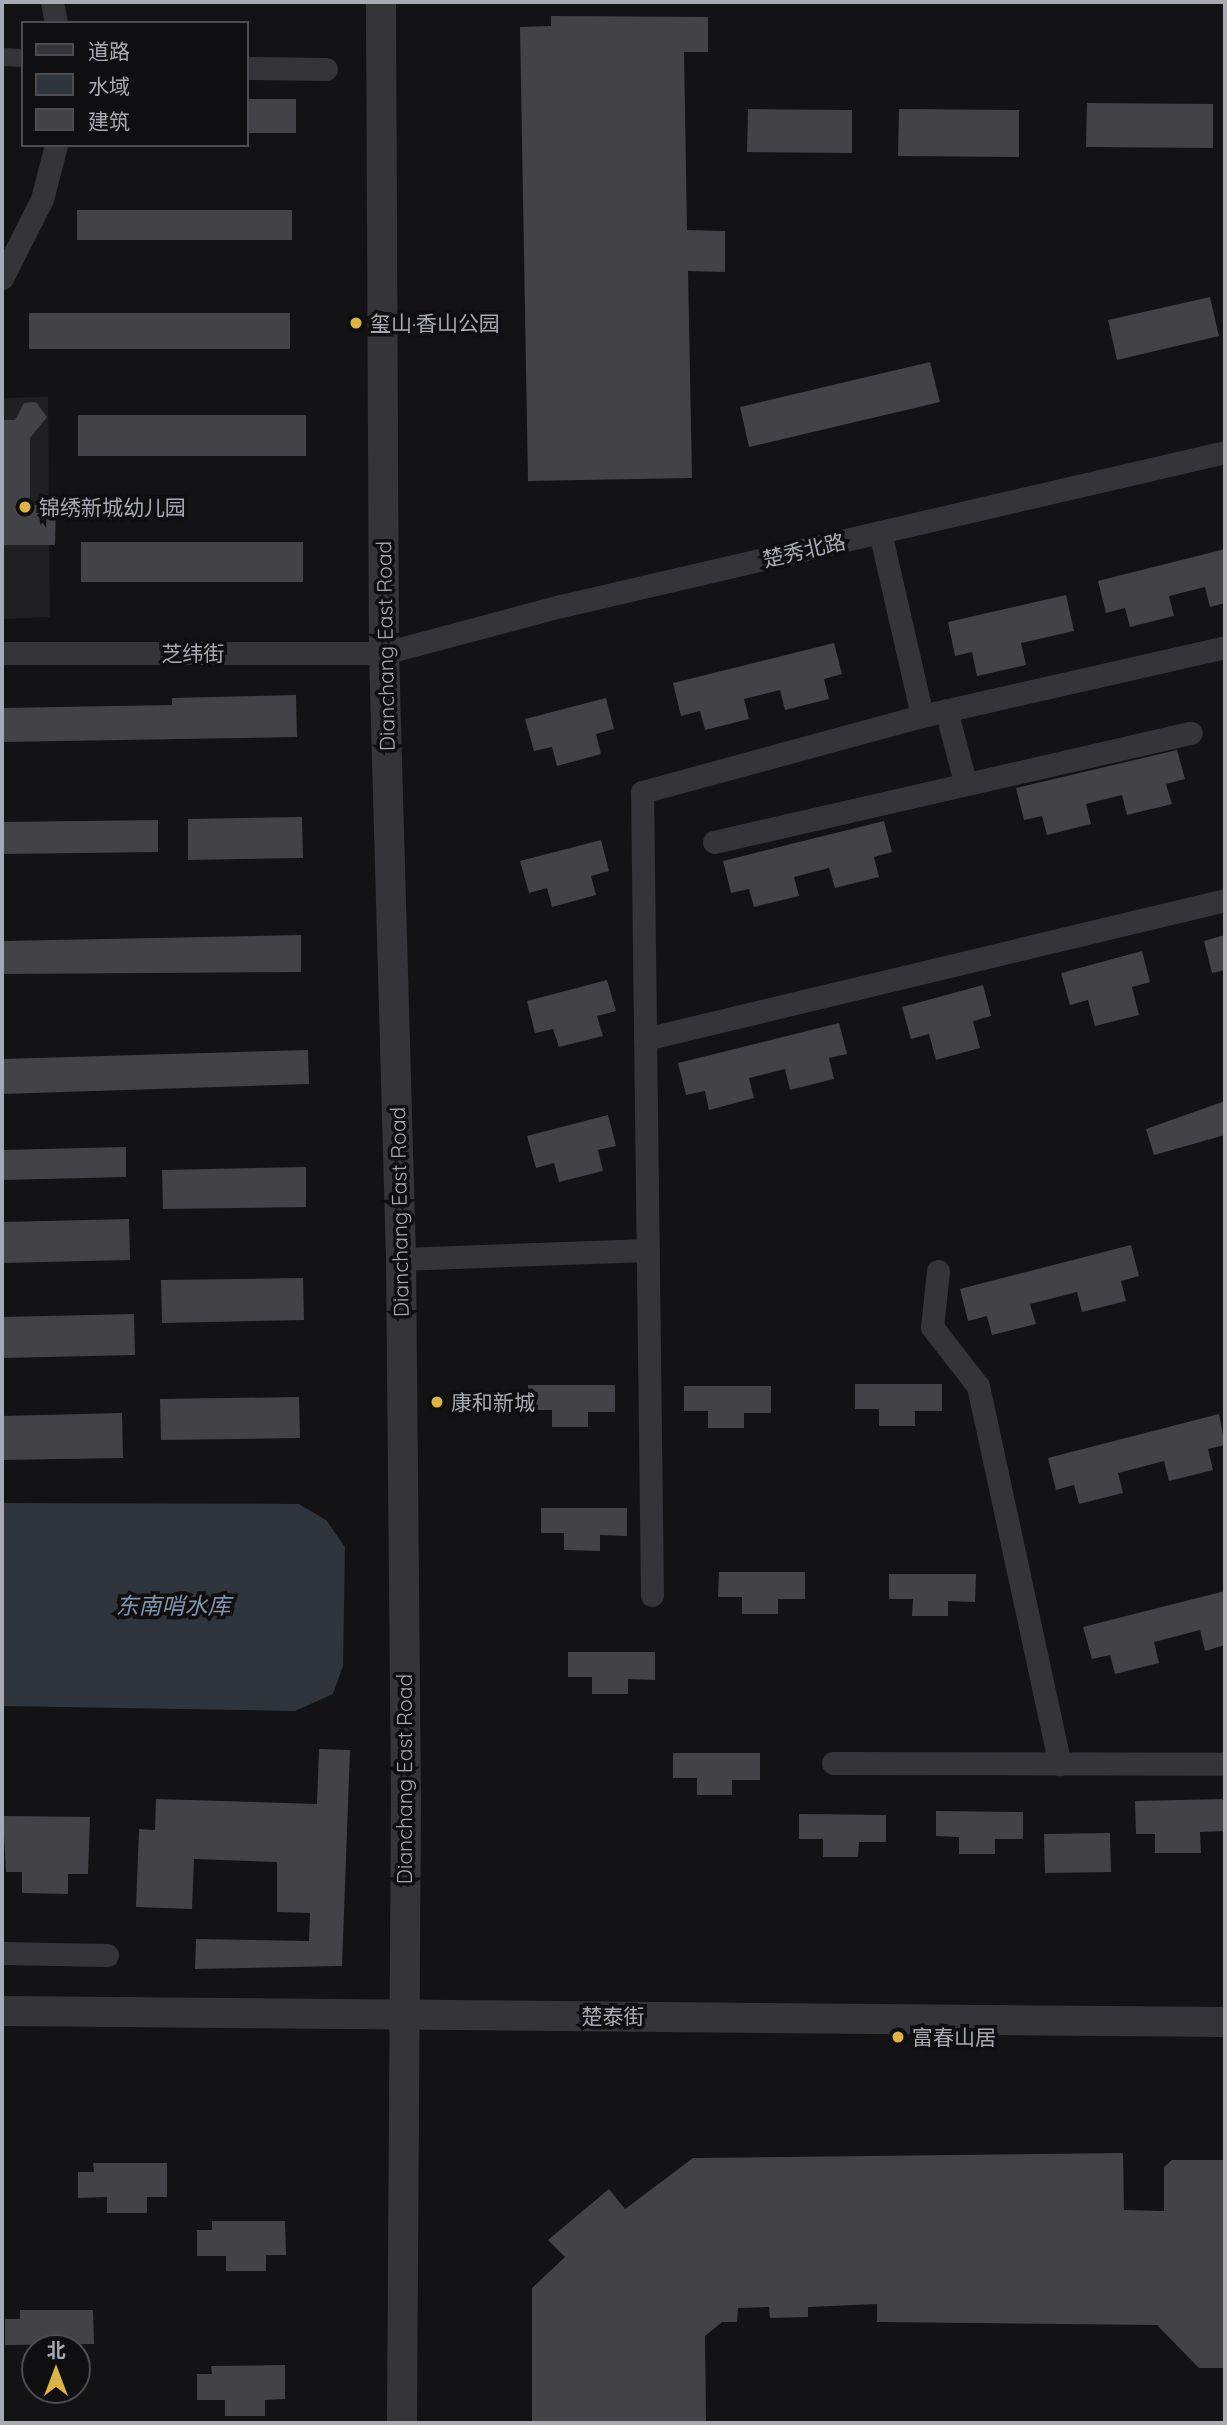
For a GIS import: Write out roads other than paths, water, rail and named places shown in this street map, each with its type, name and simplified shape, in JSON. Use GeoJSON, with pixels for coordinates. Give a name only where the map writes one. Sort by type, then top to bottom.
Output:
{"type":"FeatureCollection","features":[{"type":"Feature","properties":{"kind":"street"},"geometry":{"type":"LineString","coordinates":[[52,2],[56,21]]}},
{"type":"Feature","properties":{"kind":"street","name":"Dianchang East Road"},"geometry":{"type":"LineString","coordinates":[[381,2],[384,653],[401,1259],[406,1798],[401,2015],[402,2423]]}},
{"type":"Feature","properties":{"kind":"street"},"geometry":{"type":"LineString","coordinates":[[2,57],[21,58]]}},
{"type":"Feature","properties":{"kind":"street"},"geometry":{"type":"LineString","coordinates":[[248,68],[326,69]]}},
{"type":"Feature","properties":{"kind":"street"},"geometry":{"type":"LineString","coordinates":[[2,278],[42,199],[55,147]]}},
{"type":"Feature","properties":{"kind":"street","name":"楚秀北路"},"geometry":{"type":"LineString","coordinates":[[384,653],[561,606],[1225,452]]}},
{"type":"Feature","properties":{"kind":"street"},"geometry":{"type":"LineString","coordinates":[[880,532],[922,716]]}},
{"type":"Feature","properties":{"kind":"street"},"geometry":{"type":"LineString","coordinates":[[652,1595],[642,792],[946,710],[1225,647]]}},
{"type":"Feature","properties":{"kind":"street","name":"芝纬街"},"geometry":{"type":"LineString","coordinates":[[2,653],[384,653]]}},
{"type":"Feature","properties":{"kind":"street"},"geometry":{"type":"LineString","coordinates":[[946,710],[965,782]]}},
{"type":"Feature","properties":{"kind":"street"},"geometry":{"type":"LineString","coordinates":[[714,842],[965,782],[1191,733]]}},
{"type":"Feature","properties":{"kind":"street"},"geometry":{"type":"LineString","coordinates":[[645,1039],[1225,900]]}},
{"type":"Feature","properties":{"kind":"street"},"geometry":{"type":"LineString","coordinates":[[401,1259],[648,1250]]}},
{"type":"Feature","properties":{"kind":"street"},"geometry":{"type":"LineString","coordinates":[[938,1271],[932,1327],[978,1386],[1060,1764]]}},
{"type":"Feature","properties":{"kind":"street"},"geometry":{"type":"LineString","coordinates":[[832,1763],[1225,1764]]}},
{"type":"Feature","properties":{"kind":"street"},"geometry":{"type":"LineString","coordinates":[[2,1953],[107,1955]]}},
{"type":"Feature","properties":{"kind":"street","name":"楚泰街"},"geometry":{"type":"LineString","coordinates":[[2,2011],[1225,2022]]}},
{"type":"Feature","properties":{"kind":"water","name":"东南哨水库"},"geometry":{"type":"Polygon","coordinates":[[[2,1503],[299,1504],[326,1520],[345,1547],[343,1666],[333,1694],[295,1711],[2,1706],[2,1503]]]}},
{"type":"Feature","properties":{"kind":"place","name":"玺山·香山公园"},"geometry":{"type":"Point","coordinates":[356,323]}},
{"type":"Feature","properties":{"kind":"place","name":"锦绣新城幼儿园"},"geometry":{"type":"Point","coordinates":[25,507]}},
{"type":"Feature","properties":{"kind":"place","name":"康和新城"},"geometry":{"type":"Point","coordinates":[437,1402]}},
{"type":"Feature","properties":{"kind":"place","name":"富春山居"},"geometry":{"type":"Point","coordinates":[898,2037]}}]}
